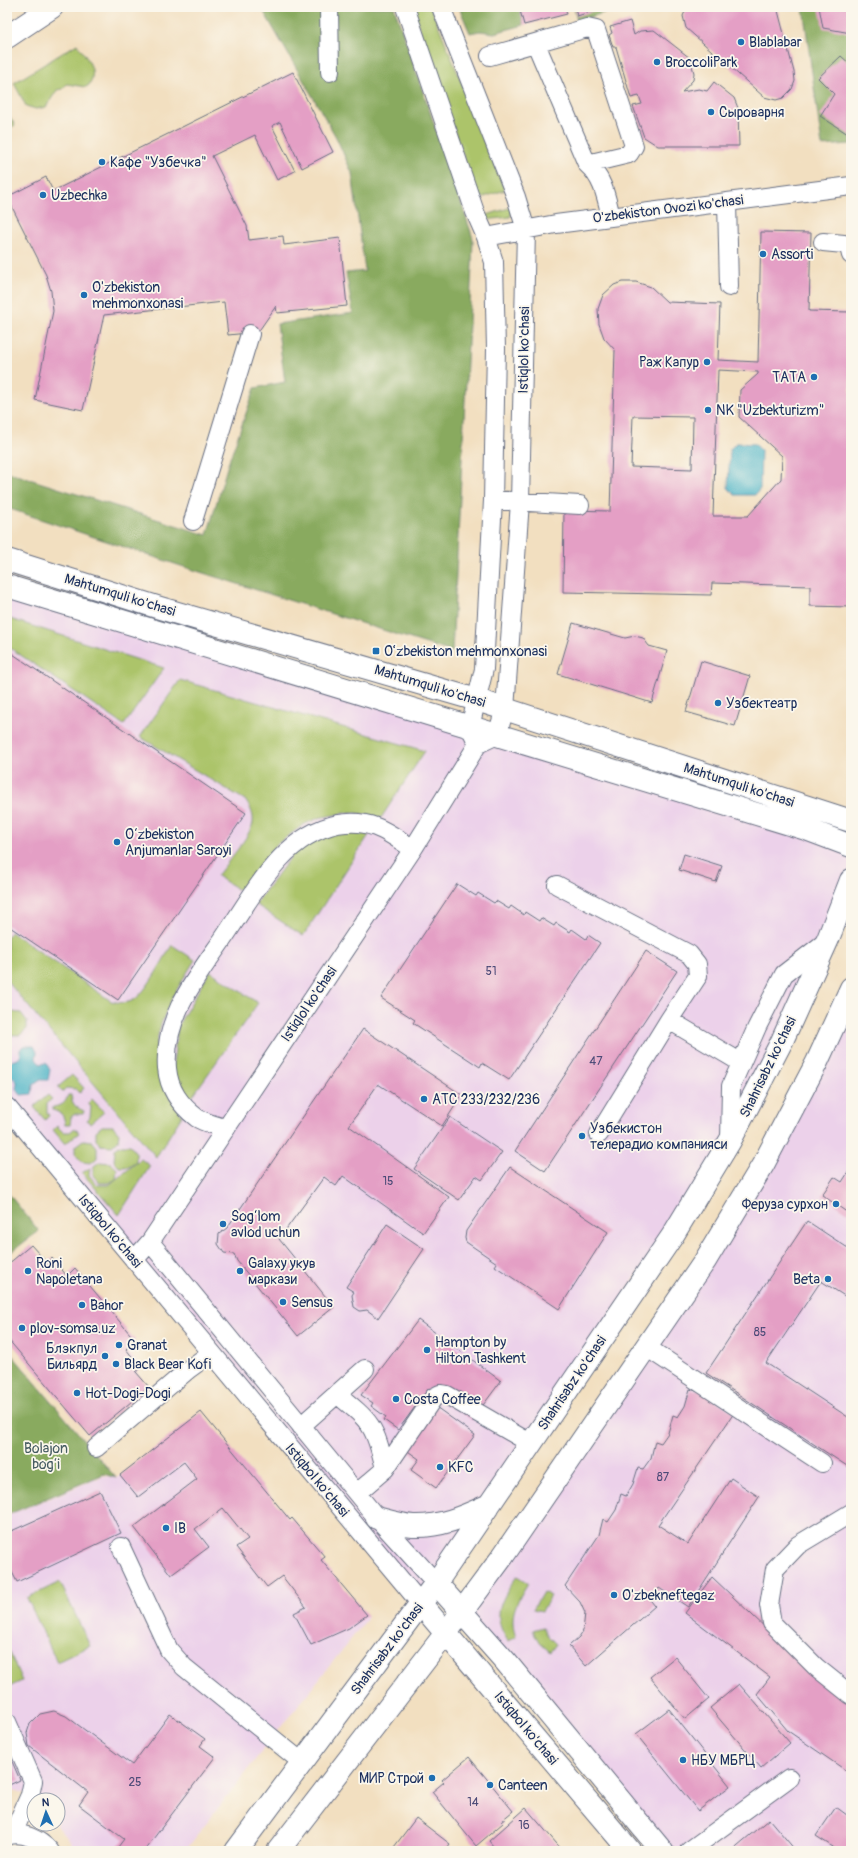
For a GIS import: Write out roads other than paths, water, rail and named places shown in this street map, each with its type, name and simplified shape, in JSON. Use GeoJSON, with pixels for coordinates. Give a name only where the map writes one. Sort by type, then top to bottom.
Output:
{"type":"FeatureCollection","features":[{"type":"Feature","properties":{"kind":"main road"},"geometry":{"type":"LineString","coordinates":[[7,37],[52,7]]}},
{"type":"Feature","properties":{"kind":"main road","name":"Mahtumquli ko'chasi"},"geometry":{"type":"LineString","coordinates":[[7,560],[160,608],[477,700],[851,821]]}},
{"type":"Feature","properties":{"kind":"main road","name":"Mahtumquli ko'chasi"},"geometry":{"type":"LineString","coordinates":[[7,586],[482,735],[806,829],[851,846]]}},
{"type":"Feature","properties":{"kind":"main road","name":"Shahrisabz ko'chasi"},"geometry":{"type":"LineString","coordinates":[[236,1851],[436,1583],[673,1235],[730,1141],[782,1041],[828,939],[851,880]]}},
{"type":"Feature","properties":{"kind":"main road"},"geometry":{"type":"LineString","coordinates":[[278,1851],[462,1612],[507,1550],[705,1261],[764,1163],[817,1062],[851,988]]}},
{"type":"Feature","properties":{"kind":"main road"},"geometry":{"type":"LineString","coordinates":[[377,1518],[412,1526],[428,1526],[454,1521],[488,1505]]}},
{"type":"Feature","properties":{"kind":"main road","name":"Istiqbol ko'chasi"},"geometry":{"type":"LineString","coordinates":[[436,1583],[506,1662],[662,1851]]}},
{"type":"Feature","properties":{"kind":"main road","name":"Istiqbol ko'chasi"},"geometry":{"type":"LineString","coordinates":[[421,1604],[630,1851]]}},
{"type":"Feature","properties":{"kind":"street"},"geometry":{"type":"LineString","coordinates":[[329,7],[330,72]]}},
{"type":"Feature","properties":{"kind":"street","name":"Istiqlol ko'chasi"},"geometry":{"type":"LineString","coordinates":[[405,7],[475,212],[494,262],[496,349],[493,500],[484,669],[477,700],[482,735]]}},
{"type":"Feature","properties":{"kind":"street","name":"Istiqlol ko'chasi"},"geometry":{"type":"LineString","coordinates":[[134,1260],[150,1242],[413,849],[482,735],[505,709],[520,502],[526,230],[516,197],[440,7]]}},
{"type":"Feature","properties":{"kind":"street"},"geometry":{"type":"LineString","coordinates":[[490,56],[536,44],[587,28],[592,28],[598,34],[634,146],[629,154],[587,164]]}},
{"type":"Feature","properties":{"kind":"street"},"geometry":{"type":"LineString","coordinates":[[536,44],[587,164],[598,175],[602,183],[611,217]]}},
{"type":"Feature","properties":{"kind":"street","name":"O'zbekiston Ovozi ko'chasi"},"geometry":{"type":"LineString","coordinates":[[486,238],[526,230],[611,217],[851,186]]}},
{"type":"Feature","properties":{"kind":"street"},"geometry":{"type":"LineString","coordinates":[[727,202],[729,286]]}},
{"type":"Feature","properties":{"kind":"street"},"geometry":{"type":"LineString","coordinates":[[823,242],[844,244],[849,247],[851,255]]}},
{"type":"Feature","properties":{"kind":"street"},"geometry":{"type":"LineString","coordinates":[[194,521],[250,334]]}},
{"type":"Feature","properties":{"kind":"street"},"geometry":{"type":"LineString","coordinates":[[493,500],[580,504]]}},
{"type":"Feature","properties":{"kind":"street"},"geometry":{"type":"LineString","coordinates":[[226,1129],[199,1119],[183,1106],[174,1093],[168,1079],[166,1060],[169,1033],[184,997],[256,890],[286,852],[294,845],[323,829],[337,824],[355,822],[375,825],[413,849]]}},
{"type":"Feature","properties":{"kind":"street"},"geometry":{"type":"LineString","coordinates":[[557,885],[689,954],[697,964],[698,976],[599,1134]]}},
{"type":"Feature","properties":{"kind":"street"},"geometry":{"type":"LineString","coordinates":[[730,1141],[731,1086],[740,1062],[784,974],[828,939]]}},
{"type":"Feature","properties":{"kind":"street"},"geometry":{"type":"LineString","coordinates":[[670,1020],[740,1062]]}},
{"type":"Feature","properties":{"kind":"street","name":"Istiqbol ko'chasi"},"geometry":{"type":"LineString","coordinates":[[7,1107],[421,1604]]}},
{"type":"Feature","properties":{"kind":"street","name":"Istiqbol ko'chasi"},"geometry":{"type":"LineString","coordinates":[[150,1242],[377,1518],[436,1583]]}},
{"type":"Feature","properties":{"kind":"street"},"geometry":{"type":"LineString","coordinates":[[646,1347],[822,1463]]}},
{"type":"Feature","properties":{"kind":"street"},"geometry":{"type":"LineString","coordinates":[[96,1448],[189,1369],[211,1353]]}},
{"type":"Feature","properties":{"kind":"street"},"geometry":{"type":"LineString","coordinates":[[301,1426],[365,1369]]}},
{"type":"Feature","properties":{"kind":"street"},"geometry":{"type":"LineString","coordinates":[[337,1394],[369,1422],[378,1438],[385,1469]]}},
{"type":"Feature","properties":{"kind":"street"},"geometry":{"type":"LineString","coordinates":[[357,1493],[385,1469],[434,1397],[440,1394],[446,1395],[530,1444]]}},
{"type":"Feature","properties":{"kind":"street"},"geometry":{"type":"LineString","coordinates":[[851,1513],[798,1545],[775,1569],[769,1604],[772,1623],[816,1667],[851,1695]]}},
{"type":"Feature","properties":{"kind":"street"},"geometry":{"type":"LineString","coordinates":[[121,1547],[164,1640],[174,1657],[184,1667],[303,1763]]}},
{"type":"Feature","properties":{"kind":"street"},"geometry":{"type":"LineString","coordinates":[[7,1722],[32,1781],[30,1795],[10,1834],[36,1838],[50,1851]]}},
{"type":"Feature","properties":{"kind":"street"},"geometry":{"type":"LineString","coordinates":[[689,1851],[789,1778]]}},
{"type":"Feature","properties":{"kind":"water"},"geometry":{"type":"Polygon","coordinates":[[[736,443],[755,444],[761,450],[760,489],[755,495],[735,495],[728,488],[730,449],[736,443]]]}},
{"type":"Feature","properties":{"kind":"water"},"geometry":{"type":"Polygon","coordinates":[[[23,1046],[34,1046],[37,1052],[36,1059],[40,1064],[46,1063],[50,1070],[48,1080],[39,1080],[33,1085],[32,1094],[21,1095],[16,1089],[17,1082],[14,1078],[7,1078],[7,1061],[16,1060],[21,1057],[20,1050],[23,1046]]]}},
{"type":"Feature","properties":{"kind":"place","name":"Blablabar"},"geometry":{"type":"Point","coordinates":[741,42]}},
{"type":"Feature","properties":{"kind":"place","name":"BroccoliPark"},"geometry":{"type":"Point","coordinates":[657,62]}},
{"type":"Feature","properties":{"kind":"place","name":"Сыроварня"},"geometry":{"type":"Point","coordinates":[711,112]}},
{"type":"Feature","properties":{"kind":"place","name":"Кафе \"Узбечка\""},"geometry":{"type":"Point","coordinates":[102,162]}},
{"type":"Feature","properties":{"kind":"place","name":"Uzbechka"},"geometry":{"type":"Point","coordinates":[43,195]}},
{"type":"Feature","properties":{"kind":"place","name":"Assorti"},"geometry":{"type":"Point","coordinates":[763,254]}},
{"type":"Feature","properties":{"kind":"place","name":"O'zbekiston mehmonxonasi"},"geometry":{"type":"Point","coordinates":[84,295]}},
{"type":"Feature","properties":{"kind":"place","name":"Раж Капур"},"geometry":{"type":"Point","coordinates":[707,362]}},
{"type":"Feature","properties":{"kind":"place","name":"ТАТА"},"geometry":{"type":"Point","coordinates":[814,377]}},
{"type":"Feature","properties":{"kind":"place","name":"NK \"Uzbekturizm\""},"geometry":{"type":"Point","coordinates":[708,410]}},
{"type":"Feature","properties":{"kind":"place","name":"Oʻzbekiston mehmonxonasi"},"geometry":{"type":"Point","coordinates":[376,651]}},
{"type":"Feature","properties":{"kind":"place","name":"Узбектеатр"},"geometry":{"type":"Point","coordinates":[718,703]}},
{"type":"Feature","properties":{"kind":"place","name":"O‘zbekiston Anjumanlar Saroyi"},"geometry":{"type":"Point","coordinates":[117,842]}},
{"type":"Feature","properties":{"kind":"place","name":"АТС 233/232/236"},"geometry":{"type":"Point","coordinates":[424,1099]}},
{"type":"Feature","properties":{"kind":"place","name":"Узбекистон телерадио компанияси"},"geometry":{"type":"Point","coordinates":[582,1136]}},
{"type":"Feature","properties":{"kind":"place","name":"Феруза сурхон"},"geometry":{"type":"Point","coordinates":[836,1204]}},
{"type":"Feature","properties":{"kind":"place","name":"Sog‘lom avlod uchun"},"geometry":{"type":"Point","coordinates":[223,1224]}},
{"type":"Feature","properties":{"kind":"place","name":"Roni Napoletana"},"geometry":{"type":"Point","coordinates":[28,1271]}},
{"type":"Feature","properties":{"kind":"place","name":"Galaxy укув маркази"},"geometry":{"type":"Point","coordinates":[240,1271]}},
{"type":"Feature","properties":{"kind":"place","name":"Beta"},"geometry":{"type":"Point","coordinates":[828,1279]}},
{"type":"Feature","properties":{"kind":"place","name":"Sensus"},"geometry":{"type":"Point","coordinates":[283,1302]}},
{"type":"Feature","properties":{"kind":"place","name":"Bahor"},"geometry":{"type":"Point","coordinates":[82,1305]}},
{"type":"Feature","properties":{"kind":"place","name":"plov-somsa.uz"},"geometry":{"type":"Point","coordinates":[22,1328]}},
{"type":"Feature","properties":{"kind":"place","name":"Granat"},"geometry":{"type":"Point","coordinates":[119,1345]}},
{"type":"Feature","properties":{"kind":"place","name":"Hampton by Hilton Tashkent"},"geometry":{"type":"Point","coordinates":[427,1350]}},
{"type":"Feature","properties":{"kind":"place","name":"Блэкпул Бильярд"},"geometry":{"type":"Point","coordinates":[105,1356]}},
{"type":"Feature","properties":{"kind":"place","name":"Black Bear Kofi"},"geometry":{"type":"Point","coordinates":[116,1364]}},
{"type":"Feature","properties":{"kind":"place","name":"Hot-Dogi-Dogi"},"geometry":{"type":"Point","coordinates":[77,1393]}},
{"type":"Feature","properties":{"kind":"place","name":"Costa Coffee"},"geometry":{"type":"Point","coordinates":[396,1399]}},
{"type":"Feature","properties":{"kind":"place","name":"KFC"},"geometry":{"type":"Point","coordinates":[440,1467]}},
{"type":"Feature","properties":{"kind":"place","name":"IB"},"geometry":{"type":"Point","coordinates":[166,1528]}},
{"type":"Feature","properties":{"kind":"place","name":"O'zbekneftegaz"},"geometry":{"type":"Point","coordinates":[614,1595]}},
{"type":"Feature","properties":{"kind":"place","name":"НБУ МБРЦ"},"geometry":{"type":"Point","coordinates":[683,1760]}},
{"type":"Feature","properties":{"kind":"place","name":"МИР Строй"},"geometry":{"type":"Point","coordinates":[432,1778]}},
{"type":"Feature","properties":{"kind":"place","name":"Canteen"},"geometry":{"type":"Point","coordinates":[490,1785]}},
{"type":"Feature","properties":{"kind":"park label","name":"Bolajon bog‘i"},"geometry":{"type":"Point","coordinates":[46,1456]}}]}
